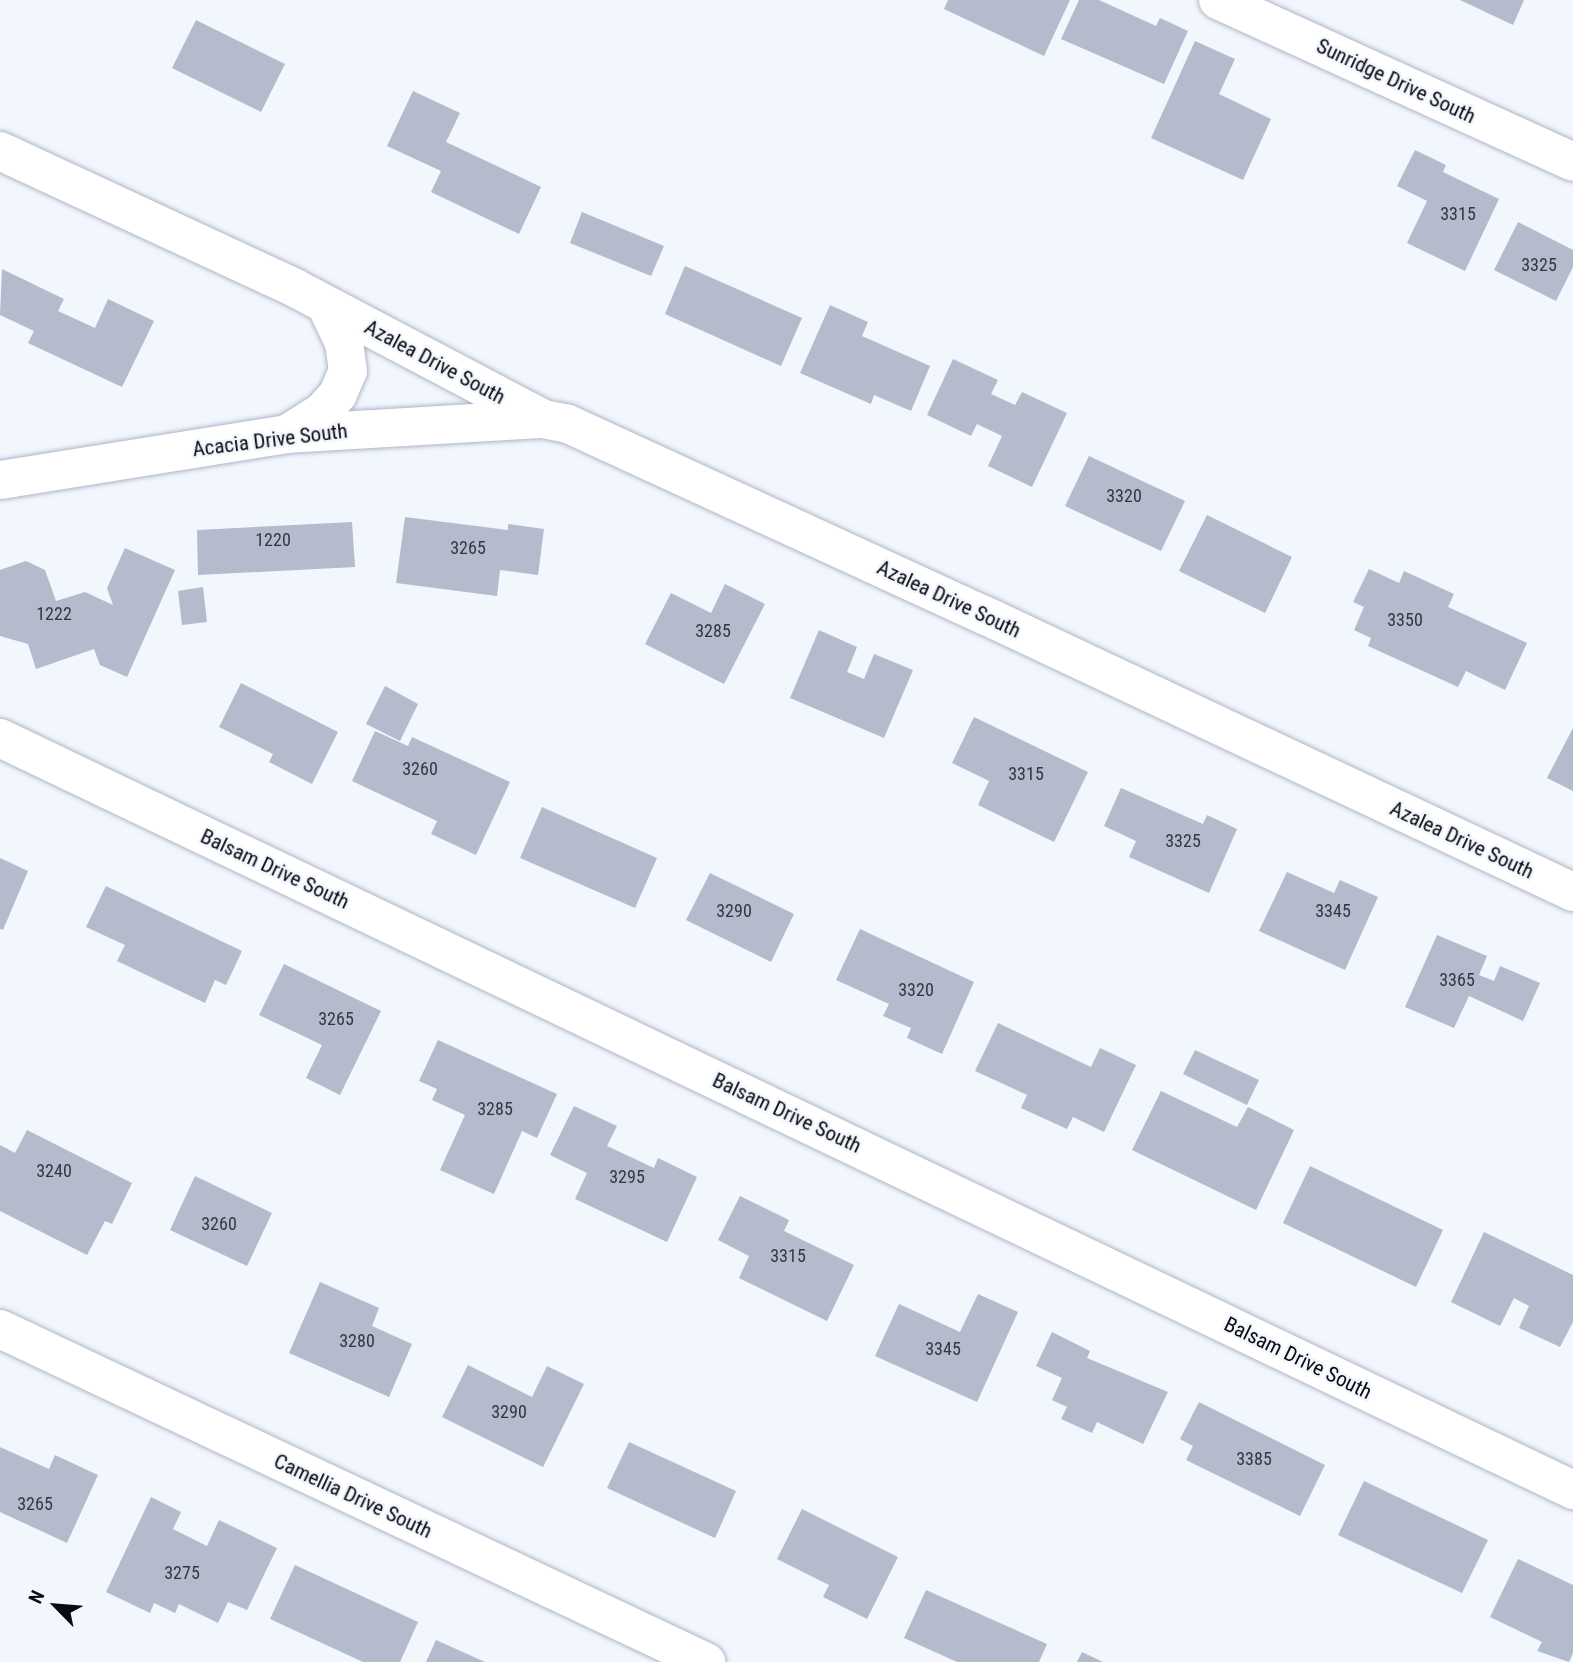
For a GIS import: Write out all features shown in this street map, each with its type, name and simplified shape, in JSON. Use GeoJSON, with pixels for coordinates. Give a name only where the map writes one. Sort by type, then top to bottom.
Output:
{"type":"FeatureCollection","features":[{"type":"Feature","properties":{"kind":"street","name":"Sunridge Drive South"},"geometry":{"type":"LineString","coordinates":[[1240,5],[1573,162]]}},
{"type":"Feature","properties":{"kind":"street","name":"Azalea Drive South"},"geometry":{"type":"LineString","coordinates":[[0,151],[326,305],[543,419],[568,424],[984,615],[1573,892]]}},
{"type":"Feature","properties":{"kind":"street","name":"Azalea Drive South"},"geometry":{"type":"LineString","coordinates":[[287,434],[322,412],[338,394],[348,371],[344,343],[326,305]]}},
{"type":"Feature","properties":{"kind":"street","name":"Acacia Drive South"},"geometry":{"type":"LineString","coordinates":[[0,481],[287,434],[543,419]]}},
{"type":"Feature","properties":{"kind":"street","name":"Balsam Drive South"},"geometry":{"type":"LineString","coordinates":[[0,738],[1573,1490]]}},
{"type":"Feature","properties":{"kind":"street","name":"Camellia Drive South"},"geometry":{"type":"LineString","coordinates":[[0,1329],[706,1662]]}},
{"type":"Feature","properties":{"kind":"building"},"geometry":{"type":"Polygon","coordinates":[[[948,0],[1070,0],[1044,56],[944,9],[948,0]]]}},
{"type":"Feature","properties":{"kind":"building"},"geometry":{"type":"Polygon","coordinates":[[[1079,0],[1099,0],[1156,26],[1160,18],[1188,31],[1164,84],[1061,39],[1079,0]]]}},
{"type":"Feature","properties":{"kind":"building"},"geometry":{"type":"Polygon","coordinates":[[[1460,0],[1524,0],[1513,25],[1460,0]]]}},
{"type":"Feature","properties":{"kind":"building"},"geometry":{"type":"Polygon","coordinates":[[[196,20],[285,64],[261,112],[172,68],[196,20]]]}},
{"type":"Feature","properties":{"kind":"building"},"geometry":{"type":"Polygon","coordinates":[[[1195,41],[1235,59],[1219,94],[1271,119],[1243,180],[1151,138],[1195,41]]]}},
{"type":"Feature","properties":{"kind":"building"},"geometry":{"type":"Polygon","coordinates":[[[413,91],[460,113],[446,142],[541,187],[519,234],[431,192],[441,171],[387,146],[413,91]]]}},
{"type":"Feature","properties":{"kind":"building"},"geometry":{"type":"Polygon","coordinates":[[[1415,150],[1446,165],[1443,172],[1499,199],[1465,271],[1407,243],[1427,201],[1397,186],[1415,150]]]}},
{"type":"Feature","properties":{"kind":"building"},"geometry":{"type":"Polygon","coordinates":[[[582,212],[664,246],[651,276],[570,243],[582,212]]]}},
{"type":"Feature","properties":{"kind":"building"},"geometry":{"type":"Polygon","coordinates":[[[1518,222],[1573,250],[1573,267],[1556,301],[1494,270],[1518,222]]]}},
{"type":"Feature","properties":{"kind":"building"},"geometry":{"type":"Polygon","coordinates":[[[685,266],[802,318],[781,366],[665,314],[685,266]]]}},
{"type":"Feature","properties":{"kind":"building"},"geometry":{"type":"Polygon","coordinates":[[[2,269],[64,299],[58,311],[95,328],[108,299],[154,321],[122,387],[28,343],[34,331],[0,315],[2,269]]]}},
{"type":"Feature","properties":{"kind":"building"},"geometry":{"type":"Polygon","coordinates":[[[830,305],[868,322],[862,336],[930,366],[911,411],[874,395],[871,404],[800,373],[830,305]]]}},
{"type":"Feature","properties":{"kind":"building"},"geometry":{"type":"Polygon","coordinates":[[[953,359],[998,380],[991,394],[1015,405],[1022,392],[1067,413],[1032,487],[988,466],[1002,436],[977,424],[971,436],[927,415],[953,359]]]}},
{"type":"Feature","properties":{"kind":"building"},"geometry":{"type":"Polygon","coordinates":[[[1089,456],[1185,501],[1161,551],[1065,506],[1089,456]]]}},
{"type":"Feature","properties":{"kind":"building"},"geometry":{"type":"Polygon","coordinates":[[[1207,515],[1292,557],[1265,613],[1179,571],[1207,515]]]}},
{"type":"Feature","properties":{"kind":"building"},"geometry":{"type":"Polygon","coordinates":[[[405,517],[508,530],[508,524],[544,529],[538,575],[500,570],[497,596],[396,583],[405,517]]]}},
{"type":"Feature","properties":{"kind":"building"},"geometry":{"type":"Polygon","coordinates":[[[352,522],[355,567],[198,575],[197,530],[352,522]]]}},
{"type":"Feature","properties":{"kind":"building"},"geometry":{"type":"Polygon","coordinates":[[[125,548],[175,570],[127,677],[100,665],[94,649],[36,669],[28,644],[0,636],[0,570],[26,561],[45,570],[56,601],[85,592],[113,605],[107,588],[125,548]]]}},
{"type":"Feature","properties":{"kind":"building"},"geometry":{"type":"Polygon","coordinates":[[[1369,569],[1399,583],[1404,571],[1454,594],[1448,607],[1527,643],[1505,690],[1466,671],[1458,687],[1368,646],[1371,638],[1354,630],[1364,607],[1353,602],[1369,569]]]}},
{"type":"Feature","properties":{"kind":"building"},"geometry":{"type":"Polygon","coordinates":[[[725,584],[765,604],[724,684],[645,644],[671,593],[711,613],[725,584]]]}},
{"type":"Feature","properties":{"kind":"building"},"geometry":{"type":"Polygon","coordinates":[[[203,587],[207,622],[182,625],[178,591],[203,587]]]}},
{"type":"Feature","properties":{"kind":"building"},"geometry":{"type":"Polygon","coordinates":[[[819,630],[857,647],[847,672],[864,679],[874,654],[913,670],[884,738],[790,698],[819,630]]]}},
{"type":"Feature","properties":{"kind":"building"},"geometry":{"type":"Polygon","coordinates":[[[241,683],[338,732],[312,784],[269,762],[273,754],[219,727],[241,683]]]}},
{"type":"Feature","properties":{"kind":"building"},"geometry":{"type":"Polygon","coordinates":[[[385,686],[418,704],[400,741],[366,724],[385,686]]]}},
{"type":"Feature","properties":{"kind":"building"},"geometry":{"type":"Polygon","coordinates":[[[974,717],[1088,772],[1054,842],[978,805],[989,781],[952,763],[974,717]]]}},
{"type":"Feature","properties":{"kind":"building"},"geometry":{"type":"Polygon","coordinates":[[[1573,728],[1573,791],[1547,778],[1573,728]]]}},
{"type":"Feature","properties":{"kind":"building"},"geometry":{"type":"Polygon","coordinates":[[[375,731],[408,746],[412,737],[510,782],[476,855],[431,834],[437,821],[352,781],[375,731]]]}},
{"type":"Feature","properties":{"kind":"building"},"geometry":{"type":"Polygon","coordinates":[[[1121,788],[1203,824],[1207,815],[1237,829],[1209,893],[1129,857],[1136,841],[1104,826],[1121,788]]]}},
{"type":"Feature","properties":{"kind":"building"},"geometry":{"type":"Polygon","coordinates":[[[542,807],[657,858],[635,908],[520,858],[542,807]]]}},
{"type":"Feature","properties":{"kind":"building"},"geometry":{"type":"Polygon","coordinates":[[[0,858],[28,871],[3,930],[0,929],[0,858]]]}},
{"type":"Feature","properties":{"kind":"building"},"geometry":{"type":"Polygon","coordinates":[[[1287,872],[1334,893],[1340,880],[1378,897],[1345,970],[1259,931],[1287,872]]]}},
{"type":"Feature","properties":{"kind":"building"},"geometry":{"type":"Polygon","coordinates":[[[710,873],[794,914],[771,962],[686,920],[710,873]]]}},
{"type":"Feature","properties":{"kind":"building"},"geometry":{"type":"Polygon","coordinates":[[[106,886],[242,951],[226,985],[215,980],[205,1003],[117,961],[125,945],[86,927],[106,886]]]}},
{"type":"Feature","properties":{"kind":"building"},"geometry":{"type":"Polygon","coordinates":[[[860,929],[974,982],[942,1054],[907,1038],[911,1028],[883,1016],[889,1004],[836,980],[860,929]]]}},
{"type":"Feature","properties":{"kind":"building"},"geometry":{"type":"Polygon","coordinates":[[[1437,935],[1487,956],[1479,975],[1494,981],[1500,966],[1540,983],[1523,1021],[1469,996],[1454,1028],[1405,1007],[1437,935]]]}},
{"type":"Feature","properties":{"kind":"building"},"geometry":{"type":"Polygon","coordinates":[[[284,964],[381,1011],[340,1095],[306,1078],[322,1045],[259,1015],[284,964]]]}},
{"type":"Feature","properties":{"kind":"building"},"geometry":{"type":"Polygon","coordinates":[[[998,1023],[1091,1067],[1100,1048],[1136,1065],[1104,1132],[1073,1117],[1067,1129],[1021,1108],[1027,1095],[975,1071],[998,1023]]]}},
{"type":"Feature","properties":{"kind":"building"},"geometry":{"type":"Polygon","coordinates":[[[438,1040],[557,1094],[537,1138],[522,1131],[494,1194],[440,1170],[465,1115],[432,1100],[437,1089],[419,1081],[438,1040]]]}},
{"type":"Feature","properties":{"kind":"building"},"geometry":{"type":"Polygon","coordinates":[[[1195,1050],[1259,1080],[1247,1105],[1183,1074],[1195,1050]]]}},
{"type":"Feature","properties":{"kind":"building"},"geometry":{"type":"Polygon","coordinates":[[[1161,1091],[1237,1127],[1248,1107],[1294,1130],[1256,1210],[1132,1150],[1161,1091]]]}},
{"type":"Feature","properties":{"kind":"building"},"geometry":{"type":"Polygon","coordinates":[[[574,1106],[617,1126],[607,1146],[654,1168],[658,1158],[697,1177],[667,1242],[575,1199],[587,1173],[550,1155],[574,1106]]]}},
{"type":"Feature","properties":{"kind":"building"},"geometry":{"type":"Polygon","coordinates":[[[27,1130],[132,1183],[112,1224],[105,1221],[87,1255],[0,1211],[0,1145],[15,1153],[27,1130]]]}},
{"type":"Feature","properties":{"kind":"building"},"geometry":{"type":"Polygon","coordinates":[[[1310,1166],[1443,1230],[1416,1287],[1283,1223],[1310,1166]]]}},
{"type":"Feature","properties":{"kind":"building"},"geometry":{"type":"Polygon","coordinates":[[[195,1176],[272,1213],[247,1266],[170,1230],[195,1176]]]}},
{"type":"Feature","properties":{"kind":"building"},"geometry":{"type":"Polygon","coordinates":[[[740,1196],[789,1220],[784,1231],[854,1265],[827,1321],[739,1278],[749,1256],[718,1240],[740,1196]]]}},
{"type":"Feature","properties":{"kind":"building"},"geometry":{"type":"Polygon","coordinates":[[[1484,1232],[1573,1275],[1573,1322],[1560,1347],[1519,1328],[1529,1306],[1514,1298],[1500,1326],[1451,1302],[1484,1232]]]}},
{"type":"Feature","properties":{"kind":"building"},"geometry":{"type":"Polygon","coordinates":[[[320,1282],[379,1308],[372,1326],[412,1344],[389,1397],[289,1353],[320,1282]]]}},
{"type":"Feature","properties":{"kind":"building"},"geometry":{"type":"Polygon","coordinates":[[[978,1294],[1018,1312],[977,1402],[875,1356],[899,1304],[960,1332],[978,1294]]]}},
{"type":"Feature","properties":{"kind":"building"},"geometry":{"type":"Polygon","coordinates":[[[1052,1332],[1090,1351],[1087,1358],[1168,1392],[1143,1444],[1097,1422],[1092,1433],[1061,1419],[1067,1407],[1052,1400],[1062,1378],[1036,1366],[1052,1332]]]}},
{"type":"Feature","properties":{"kind":"building"},"geometry":{"type":"Polygon","coordinates":[[[468,1365],[532,1397],[547,1366],[584,1384],[543,1467],[442,1417],[468,1365]]]}},
{"type":"Feature","properties":{"kind":"building"},"geometry":{"type":"Polygon","coordinates":[[[1199,1402],[1325,1465],[1300,1516],[1186,1460],[1193,1446],[1180,1439],[1199,1402]]]}},
{"type":"Feature","properties":{"kind":"building"},"geometry":{"type":"Polygon","coordinates":[[[629,1442],[736,1491],[715,1538],[607,1488],[629,1442]]]}},
{"type":"Feature","properties":{"kind":"building"},"geometry":{"type":"Polygon","coordinates":[[[0,1447],[49,1469],[55,1455],[98,1475],[67,1543],[0,1512],[0,1447]]]}},
{"type":"Feature","properties":{"kind":"building"},"geometry":{"type":"Polygon","coordinates":[[[1364,1481],[1488,1540],[1462,1593],[1338,1535],[1364,1481]]]}},
{"type":"Feature","properties":{"kind":"building"},"geometry":{"type":"Polygon","coordinates":[[[151,1497],[181,1512],[173,1529],[207,1546],[219,1520],[277,1548],[247,1610],[228,1602],[218,1623],[179,1604],[175,1613],[154,1603],[150,1613],[106,1592],[151,1497]]]}},
{"type":"Feature","properties":{"kind":"building"},"geometry":{"type":"Polygon","coordinates":[[[802,1509],[898,1557],[867,1619],[823,1597],[829,1585],[777,1559],[802,1509]]]}},
{"type":"Feature","properties":{"kind":"building"},"geometry":{"type":"Polygon","coordinates":[[[1518,1559],[1573,1585],[1573,1653],[1569,1662],[1537,1651],[1542,1642],[1490,1617],[1518,1559]]]}},
{"type":"Feature","properties":{"kind":"building"},"geometry":{"type":"Polygon","coordinates":[[[295,1565],[418,1622],[400,1662],[363,1662],[270,1619],[295,1565]]]}},
{"type":"Feature","properties":{"kind":"building"},"geometry":{"type":"Polygon","coordinates":[[[926,1590],[1047,1644],[1039,1662],[957,1662],[904,1638],[926,1590]]]}},
{"type":"Feature","properties":{"kind":"building"},"geometry":{"type":"Polygon","coordinates":[[[436,1640],[485,1662],[426,1662],[436,1640]]]}},
{"type":"Feature","properties":{"kind":"building"},"geometry":{"type":"Polygon","coordinates":[[[1082,1652],[1103,1662],[1077,1662],[1082,1652]]]}}]}
